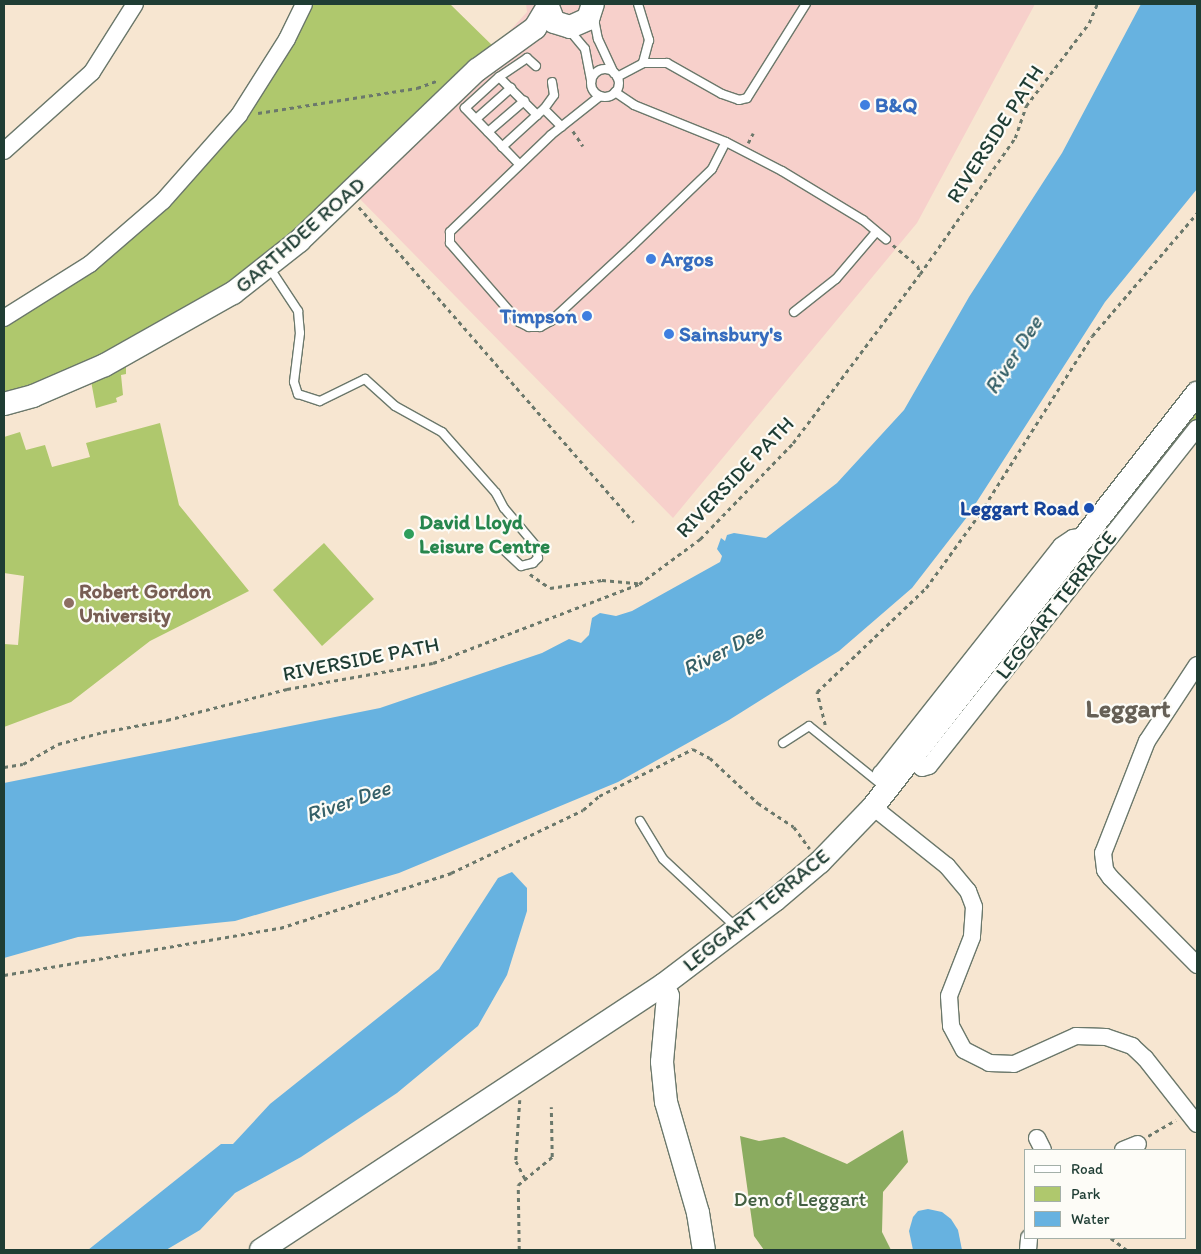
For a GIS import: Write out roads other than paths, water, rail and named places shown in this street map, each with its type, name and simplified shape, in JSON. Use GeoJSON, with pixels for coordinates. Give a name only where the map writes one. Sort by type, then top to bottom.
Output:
{"type":"FeatureCollection","features":[{"type":"Feature","properties":{"kind":"main road","name":"GARTHDEE ROAD"},"geometry":{"type":"LineString","coordinates":[[512,46],[563,26],[583,24],[594,5]]}},
{"type":"Feature","properties":{"kind":"main road","name":"GARTHDEE ROAD"},"geometry":{"type":"LineString","coordinates":[[4,404],[33,396],[105,365],[205,311],[268,267],[348,194],[477,70],[512,46],[540,22],[547,6]]}},
{"type":"Feature","properties":{"kind":"main road"},"geometry":{"type":"LineString","coordinates":[[547,6],[554,22],[563,26]]}},
{"type":"Feature","properties":{"kind":"main road","name":"LEGGART TERRACE"},"geometry":{"type":"LineString","coordinates":[[261,1250],[663,984],[738,929],[820,862],[888,790],[1197,392]]}},
{"type":"Feature","properties":{"kind":"main road"},"geometry":{"type":"LineString","coordinates":[[663,984],[668,996],[662,1062],[666,1102],[698,1213],[704,1250]]}},
{"type":"Feature","properties":{"kind":"street"},"geometry":{"type":"LineString","coordinates":[[4,151],[92,72],[135,4]]}},
{"type":"Feature","properties":{"kind":"street"},"geometry":{"type":"LineString","coordinates":[[4,318],[62,283],[118,242],[163,201],[239,115],[287,39],[304,4]]}},
{"type":"Feature","properties":{"kind":"street","name":"LEGGART TERRACE"},"geometry":{"type":"LineString","coordinates":[[912,759],[922,768],[929,766],[1197,428]]}},
{"type":"Feature","properties":{"kind":"street","name":"LEGGART TERRACE"},"geometry":{"type":"LineString","coordinates":[[888,790],[880,774],[1061,546],[1073,538],[1087,536]]}},
{"type":"Feature","properties":{"kind":"street"},"geometry":{"type":"LineString","coordinates":[[1197,665],[1147,741],[1102,853],[1105,870],[1110,877],[1197,965]]}},
{"type":"Feature","properties":{"kind":"street"},"geometry":{"type":"LineString","coordinates":[[873,807],[947,866],[968,891],[974,907],[972,937],[948,996],[951,1026],[964,1050],[989,1063],[1014,1064],[1076,1036],[1106,1037],[1132,1046],[1145,1058],[1197,1124]]}},
{"type":"Feature","properties":{"kind":"lane"},"geometry":{"type":"LineString","coordinates":[[638,4],[649,40],[643,63]]}},
{"type":"Feature","properties":{"kind":"lane"},"geometry":{"type":"LineString","coordinates":[[591,83],[599,70],[616,75],[643,63],[667,63],[722,94],[739,100],[747,98],[806,4]]}},
{"type":"Feature","properties":{"kind":"lane"},"geometry":{"type":"LineString","coordinates":[[594,5],[598,39],[616,75],[615,92]]}},
{"type":"Feature","properties":{"kind":"lane"},"geometry":{"type":"LineString","coordinates":[[563,26],[576,37],[584,49],[591,83],[594,91],[600,96]]}},
{"type":"Feature","properties":{"kind":"lane"},"geometry":{"type":"LineString","coordinates":[[519,164],[465,108],[499,78],[527,58],[536,66]]}},
{"type":"Feature","properties":{"kind":"lane"},"geometry":{"type":"LineString","coordinates":[[499,78],[537,115]]}},
{"type":"Feature","properties":{"kind":"lane"},"geometry":{"type":"LineString","coordinates":[[502,147],[544,109],[554,95],[552,82]]}},
{"type":"Feature","properties":{"kind":"lane"},"geometry":{"type":"LineString","coordinates":[[476,119],[510,88]]}},
{"type":"Feature","properties":{"kind":"lane"},"geometry":{"type":"LineString","coordinates":[[726,142],[719,158],[702,179],[551,321],[540,327],[529,327],[519,322],[450,242],[450,232],[519,164],[600,96],[615,92],[634,105],[726,142],[782,171],[863,220],[886,239]]}},
{"type":"Feature","properties":{"kind":"lane"},"geometry":{"type":"LineString","coordinates":[[488,132],[524,101]]}},
{"type":"Feature","properties":{"kind":"lane"},"geometry":{"type":"LineString","coordinates":[[544,109],[562,127]]}},
{"type":"Feature","properties":{"kind":"lane"},"geometry":{"type":"LineString","coordinates":[[794,312],[836,279],[876,232]]}},
{"type":"Feature","properties":{"kind":"lane"},"geometry":{"type":"LineString","coordinates":[[268,267],[298,311],[300,333],[294,382],[298,394],[320,401],[365,379],[395,406],[431,424],[496,493],[504,508],[536,546],[538,558],[526,565],[517,563],[504,550]]}},
{"type":"Feature","properties":{"kind":"lane"},"geometry":{"type":"LineString","coordinates":[[783,743],[809,726],[888,790]]}},
{"type":"Feature","properties":{"kind":"lane"},"geometry":{"type":"LineString","coordinates":[[640,821],[663,860],[738,929]]}},
{"type":"Feature","properties":{"kind":"water","name":"River Dee"},"geometry":{"type":"Polygon","coordinates":[[[1141,4],[1197,4],[1197,189],[1105,302],[967,517],[912,588],[839,651],[729,720],[618,782],[399,873],[235,921],[78,937],[4,958],[4,783],[380,708],[542,653],[569,639],[581,643],[589,635],[592,618],[600,613],[616,616],[632,611],[720,562],[722,556],[717,549],[721,538],[725,541],[727,535],[734,533],[766,538],[837,483],[904,410],[969,297],[1062,153],[1141,4]]]}},
{"type":"Feature","properties":{"kind":"water"},"geometry":{"type":"Polygon","coordinates":[[[512,872],[527,888],[527,911],[507,975],[478,1026],[397,1093],[301,1157],[235,1193],[200,1230],[166,1250],[88,1250],[221,1144],[233,1144],[270,1104],[439,969],[498,878],[512,872]]]}},
{"type":"Feature","properties":{"kind":"water"},"geometry":{"type":"Polygon","coordinates":[[[928,1209],[942,1212],[951,1219],[958,1230],[962,1250],[913,1250],[909,1231],[913,1217],[918,1211],[928,1209]]]}},
{"type":"Feature","properties":{"kind":"place","name":"B&Q"},"geometry":{"type":"Point","coordinates":[865,105]}},
{"type":"Feature","properties":{"kind":"place","name":"Argos"},"geometry":{"type":"Point","coordinates":[651,259]}},
{"type":"Feature","properties":{"kind":"place","name":"Timpson"},"geometry":{"type":"Point","coordinates":[587,316]}},
{"type":"Feature","properties":{"kind":"place","name":"Sainsbury's"},"geometry":{"type":"Point","coordinates":[669,334]}},
{"type":"Feature","properties":{"kind":"place","name":"Leggart Road"},"geometry":{"type":"Point","coordinates":[1089,508]}},
{"type":"Feature","properties":{"kind":"place","name":"David Lloyd Leisure Centre"},"geometry":{"type":"Point","coordinates":[409,534]}},
{"type":"Feature","properties":{"kind":"place","name":"Robert Gordon University"},"geometry":{"type":"Point","coordinates":[69,603]}},
{"type":"Feature","properties":{"kind":"district","name":"Leggart"},"geometry":{"type":"Point","coordinates":[1128,709]}},
{"type":"Feature","properties":{"kind":"park label","name":"Den of Leggart"},"geometry":{"type":"Point","coordinates":[800,1199]}}]}
